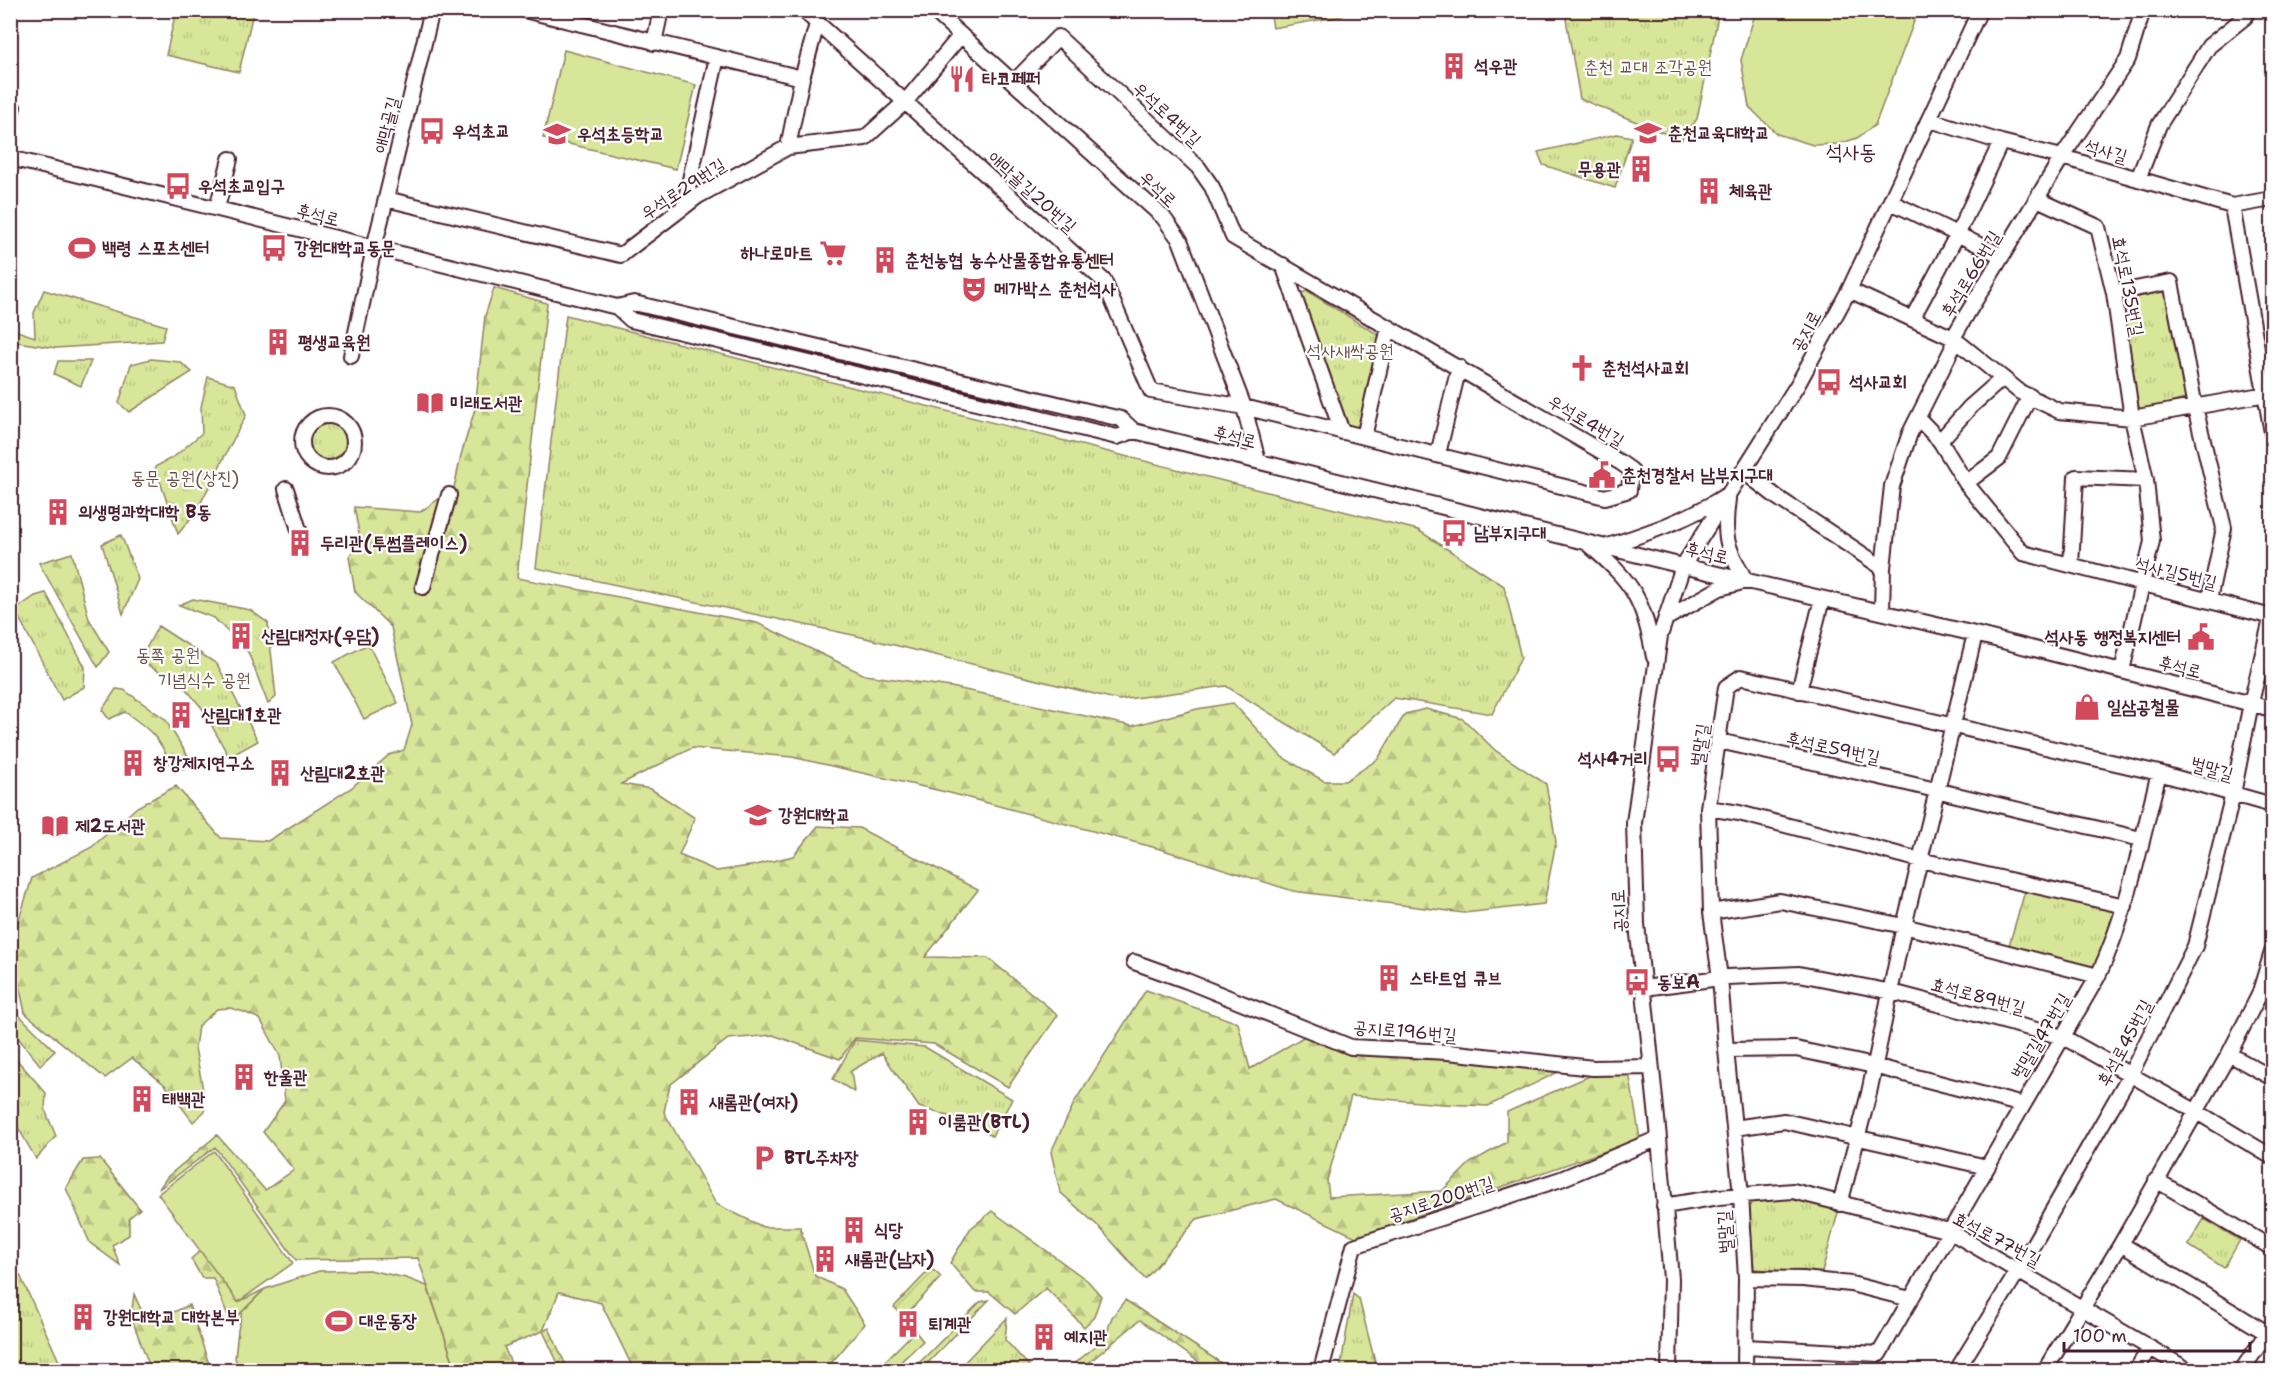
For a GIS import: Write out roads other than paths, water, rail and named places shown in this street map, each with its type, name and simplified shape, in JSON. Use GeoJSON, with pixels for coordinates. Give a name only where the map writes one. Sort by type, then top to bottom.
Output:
{"type":"FeatureCollection","features":[{"type":"Feature","properties":{"kind":"street","name":"애막골길"},"geometry":{"type":"LineString","coordinates":[[351,356],[374,248],[432,10]]}},
{"type":"Feature","properties":{"kind":"street"},"geometry":{"type":"LineString","coordinates":[[524,10],[802,78]]}},
{"type":"Feature","properties":{"kind":"street"},"geometry":{"type":"LineString","coordinates":[[654,43],[661,10]]}},
{"type":"Feature","properties":{"kind":"street","name":"애막골길20번길"},"geometry":{"type":"LineString","coordinates":[[803,10],[906,100],[1104,281],[1151,391],[1244,407]]}},
{"type":"Feature","properties":{"kind":"street","name":"우석로"},"geometry":{"type":"LineString","coordinates":[[933,10],[1163,217],[1180,240],[1244,407],[1258,461]]}},
{"type":"Feature","properties":{"kind":"street","name":"공지로"},"geometry":{"type":"LineString","coordinates":[[1669,1371],[1671,1279],[1637,924],[1634,823],[1660,636],[1683,566],[1798,384],[1849,290],[1980,10]]}},
{"type":"Feature","properties":{"kind":"street","name":"후석로66번길"},"geometry":{"type":"LineString","coordinates":[[1882,612],[1883,568],[1892,486],[1910,433],[1952,349],[1953,338],[2062,157],[2128,58],[2143,10]]}},
{"type":"Feature","properties":{"kind":"street"},"geometry":{"type":"LineString","coordinates":[[2138,178],[2159,124],[2209,46],[2245,17],[2241,10]]}},
{"type":"Feature","properties":{"kind":"street"},"geometry":{"type":"LineString","coordinates":[[788,147],[802,78],[817,24]]}},
{"type":"Feature","properties":{"kind":"street","name":"우석로29번길"},"geometry":{"type":"LineString","coordinates":[[386,199],[621,255],[698,196],[788,147],[865,138],[906,100],[961,35]]}},
{"type":"Feature","properties":{"kind":"street","name":"우석로4번길"},"geometry":{"type":"LineString","coordinates":[[1014,82],[1058,37],[1198,167],[1212,187],[1233,237],[1621,463],[1631,470],[1629,490],[1605,497],[1244,407]]}},
{"type":"Feature","properties":{"kind":"street"},"geometry":{"type":"LineString","coordinates":[[684,207],[717,57]]}},
{"type":"Feature","properties":{"kind":"street","name":"석사길"},"geometry":{"type":"LineString","coordinates":[[1930,120],[2232,206],[2272,199]]}},
{"type":"Feature","properties":{"kind":"street"},"geometry":{"type":"LineString","coordinates":[[1912,320],[1957,235],[2001,142]]}},
{"type":"Feature","properties":{"kind":"street","name":"후석로"},"geometry":{"type":"LineString","coordinates":[[10,158],[617,307],[634,303],[1109,416],[1121,419],[1134,431],[1604,547],[1975,634],[2272,709]]}},
{"type":"Feature","properties":{"kind":"street"},"geometry":{"type":"LineString","coordinates":[[218,208],[230,159]]}},
{"type":"Feature","properties":{"kind":"street","name":"효석로135번길"},"geometry":{"type":"LineString","coordinates":[[2037,199],[2098,227],[2114,293],[2132,418],[2145,480],[2152,541],[2122,671]]}},
{"type":"Feature","properties":{"kind":"street"},"geometry":{"type":"LineString","coordinates":[[1891,202],[2002,256]]}},
{"type":"Feature","properties":{"kind":"street"},"geometry":{"type":"LineString","coordinates":[[2232,206],[2269,393],[2272,433]]}},
{"type":"Feature","properties":{"kind":"street"},"geometry":{"type":"LineString","coordinates":[[1282,265],[1342,432]]}},
{"type":"Feature","properties":{"kind":"street"},"geometry":{"type":"LineString","coordinates":[[2114,293],[2171,282],[2195,407],[2224,528],[2209,600]]}},
{"type":"Feature","properties":{"kind":"street"},"geometry":{"type":"LineString","coordinates":[[1849,290],[1953,338],[2003,378],[2030,396],[2059,411],[2132,418],[2269,393]]}},
{"type":"Feature","properties":{"kind":"street","name":"후석로"},"geometry":{"type":"LineString","coordinates":[[617,307],[631,320],[1117,438],[1134,431]]}},
{"type":"Feature","properties":{"kind":"street"},"geometry":{"type":"LineString","coordinates":[[1365,437],[1389,327]]}},
{"type":"Feature","properties":{"kind":"street"},"geometry":{"type":"LineString","coordinates":[[1438,454],[1459,367]]}},
{"type":"Feature","properties":{"kind":"street"},"geometry":{"type":"LineString","coordinates":[[1940,441],[1970,407],[2003,378]]}},
{"type":"Feature","properties":{"kind":"street"},"geometry":{"type":"LineString","coordinates":[[1966,483],[1999,458],[2030,396]]}},
{"type":"Feature","properties":{"kind":"street","name":"석사길5번길"},"geometry":{"type":"LineString","coordinates":[[1918,417],[1940,441],[1966,483],[2023,553],[2272,616]]}},
{"type":"Feature","properties":{"kind":"street"},"geometry":{"type":"LineString","coordinates":[[1743,471],[1778,498],[1883,568]]}},
{"type":"Feature","properties":{"kind":"street"},"geometry":{"type":"LineString","coordinates":[[2072,565],[2076,477],[2145,480]]}},
{"type":"Feature","properties":{"kind":"street"},"geometry":{"type":"LineString","coordinates":[[286,489],[300,533]]}},
{"type":"Feature","properties":{"kind":"street"},"geometry":{"type":"LineString","coordinates":[[1604,547],[1677,523],[1699,513],[1729,493]]}},
{"type":"Feature","properties":{"kind":"street"},"geometry":{"type":"LineString","coordinates":[[1666,618],[1720,588],[1746,581],[1732,556],[1724,530],[1729,493]]}},
{"type":"Feature","properties":{"kind":"street"},"geometry":{"type":"LineString","coordinates":[[423,587],[449,495]]}},
{"type":"Feature","properties":{"kind":"street"},"geometry":{"type":"LineString","coordinates":[[1585,542],[1615,567],[1643,607],[1656,665]]}},
{"type":"Feature","properties":{"kind":"street"},"geometry":{"type":"LineString","coordinates":[[1799,691],[1822,599]]}},
{"type":"Feature","properties":{"kind":"street","name":"후석로45번길"},"geometry":{"type":"LineString","coordinates":[[1957,1371],[2018,1271],[2130,1075],[2195,946],[2233,794],[2251,703],[2272,616]]}},
{"type":"Feature","properties":{"kind":"street"},"geometry":{"type":"LineString","coordinates":[[1840,1203],[1892,992],[1904,926],[1939,790],[1975,634]]}},
{"type":"Feature","properties":{"kind":"street","name":"벌말길"},"geometry":{"type":"LineString","coordinates":[[1745,1371],[1746,1278],[1741,1196],[1720,978],[1711,912],[1708,808],[1726,687],[1741,677],[2159,773],[2272,805]]}},
{"type":"Feature","properties":{"kind":"street","name":"후석로59번길"},"geometry":{"type":"LineString","coordinates":[[1719,741],[1939,790],[2141,839]]}},
{"type":"Feature","properties":{"kind":"street","name":"벌말길47번길"},"geometry":{"type":"LineString","coordinates":[[1746,1347],[1879,1354],[2053,1050],[2063,1038],[2098,976],[2110,951],[2125,906],[2159,773]]}},
{"type":"Feature","properties":{"kind":"street"},"geometry":{"type":"LineString","coordinates":[[1708,808],[1739,813],[1920,860],[2125,906]]}},
{"type":"Feature","properties":{"kind":"street"},"geometry":{"type":"LineString","coordinates":[[1711,912],[1780,901],[1904,926],[2098,976]]}},
{"type":"Feature","properties":{"kind":"street"},"geometry":{"type":"LineString","coordinates":[[2045,1371],[2121,1244],[2229,1054],[2259,995],[2272,952]]}},
{"type":"Feature","properties":{"kind":"street","name":"공지로196번길"},"geometry":{"type":"LineString","coordinates":[[1134,962],[1351,1047],[1448,1052],[1593,1068],[1652,1067]]}},
{"type":"Feature","properties":{"kind":"street","name":"효석로89번길"},"geometry":{"type":"LineString","coordinates":[[1644,988],[1720,978],[1799,974],[1892,992],[2063,1038],[2197,1112],[2272,1157]]}},
{"type":"Feature","properties":{"kind":"street"},"geometry":{"type":"LineString","coordinates":[[2259,995],[2272,1000]]}},
{"type":"Feature","properties":{"kind":"street"},"geometry":{"type":"LineString","coordinates":[[1726,1050],[1796,1049],[1874,1066],[2023,1105]]}},
{"type":"Feature","properties":{"kind":"street"},"geometry":{"type":"LineString","coordinates":[[2229,1054],[2272,1078]]}},
{"type":"Feature","properties":{"kind":"street"},"geometry":{"type":"LineString","coordinates":[[1734,1128],[1784,1121],[1986,1167]]}},
{"type":"Feature","properties":{"kind":"street","name":"공지로200번길"},"geometry":{"type":"LineString","coordinates":[[1321,1371],[1354,1246],[1561,1179],[1659,1138]]}},
{"type":"Feature","properties":{"kind":"street"},"geometry":{"type":"LineString","coordinates":[[2156,1180],[2272,1248]]}},
{"type":"Feature","properties":{"kind":"street","name":"효석로77번길"},"geometry":{"type":"LineString","coordinates":[[1664,1206],[1793,1191],[1949,1231],[2083,1307],[2188,1371]]}},
{"type":"Feature","properties":{"kind":"street"},"geometry":{"type":"LineString","coordinates":[[2121,1244],[2270,1329],[2242,1371]]}},
{"type":"Feature","properties":{"kind":"street"},"geometry":{"type":"LineString","coordinates":[[1746,1278],[1803,1279],[1851,1284],[1910,1299]]}},
{"type":"Feature","properties":{"kind":"street"},"geometry":{"type":"LineString","coordinates":[[2136,1371],[2150,1348]]}},
{"type":"Feature","properties":{"kind":"place","name":"석우관"},"geometry":{"type":"Point","coordinates":[1454,66]}},
{"type":"Feature","properties":{"kind":"place","name":"타코페퍼"},"geometry":{"type":"Point","coordinates":[962,79]}},
{"type":"Feature","properties":{"kind":"place","name":"우석초교"},"geometry":{"type":"Point","coordinates":[432,131]}},
{"type":"Feature","properties":{"kind":"place","name":"춘천교육대학교"},"geometry":{"type":"Point","coordinates":[1648,133]}},
{"type":"Feature","properties":{"kind":"place","name":"우석초등학교"},"geometry":{"type":"Point","coordinates":[557,134]}},
{"type":"Feature","properties":{"kind":"place","name":"무용관"},"geometry":{"type":"Point","coordinates":[1641,169]}},
{"type":"Feature","properties":{"kind":"place","name":"우석초교입구"},"geometry":{"type":"Point","coordinates":[178,186]}},
{"type":"Feature","properties":{"kind":"place","name":"체육관"},"geometry":{"type":"Point","coordinates":[1709,191]}},
{"type":"Feature","properties":{"kind":"place","name":"백령 스포츠센터"},"geometry":{"type":"Point","coordinates":[82,248]}},
{"type":"Feature","properties":{"kind":"place","name":"강원대학교동문"},"geometry":{"type":"Point","coordinates":[274,248]}},
{"type":"Feature","properties":{"kind":"place","name":"하나로마트"},"geometry":{"type":"Point","coordinates":[833,253]}},
{"type":"Feature","properties":{"kind":"place","name":"춘천농협 농수산물종합유통센터"},"geometry":{"type":"Point","coordinates":[885,260]}},
{"type":"Feature","properties":{"kind":"place","name":"메가박스 춘천석사"},"geometry":{"type":"Point","coordinates":[974,289]}},
{"type":"Feature","properties":{"kind":"place","name":"평생교육원"},"geometry":{"type":"Point","coordinates":[278,342]}},
{"type":"Feature","properties":{"kind":"place","name":"춘천석사교회"},"geometry":{"type":"Point","coordinates":[1582,368]}},
{"type":"Feature","properties":{"kind":"place","name":"석사교회"},"geometry":{"type":"Point","coordinates":[1829,382]}},
{"type":"Feature","properties":{"kind":"place","name":"미래도서관"},"geometry":{"type":"Point","coordinates":[430,403]}},
{"type":"Feature","properties":{"kind":"place","name":"춘천경찰서 남부지구대"},"geometry":{"type":"Point","coordinates":[1602,475]}},
{"type":"Feature","properties":{"kind":"place","name":"의생명과학대학 B동"},"geometry":{"type":"Point","coordinates":[58,512]}},
{"type":"Feature","properties":{"kind":"place","name":"남부지구대"},"geometry":{"type":"Point","coordinates":[1454,533]}},
{"type":"Feature","properties":{"kind":"place","name":"두리관(투썸플레이스)"},"geometry":{"type":"Point","coordinates":[300,543]}},
{"type":"Feature","properties":{"kind":"place","name":"산림대정자(우담)"},"geometry":{"type":"Point","coordinates":[241,636]}},
{"type":"Feature","properties":{"kind":"place","name":"석사동 행정복지센터"},"geometry":{"type":"Point","coordinates":[2201,637]}},
{"type":"Feature","properties":{"kind":"place","name":"일삼공철물"},"geometry":{"type":"Point","coordinates":[2087,707]}},
{"type":"Feature","properties":{"kind":"place","name":"산림대1호관"},"geometry":{"type":"Point","coordinates":[181,715]}},
{"type":"Feature","properties":{"kind":"place","name":"석사4거리"},"geometry":{"type":"Point","coordinates":[1668,759]}},
{"type":"Feature","properties":{"kind":"place","name":"창강제지연구소"},"geometry":{"type":"Point","coordinates":[133,763]}},
{"type":"Feature","properties":{"kind":"place","name":"산림대2호관"},"geometry":{"type":"Point","coordinates":[280,773]}},
{"type":"Feature","properties":{"kind":"place","name":"강원대학교"},"geometry":{"type":"Point","coordinates":[758,815]}},
{"type":"Feature","properties":{"kind":"place","name":"제2도서관"},"geometry":{"type":"Point","coordinates":[55,826]}},
{"type":"Feature","properties":{"kind":"place","name":"스타트업 큐브"},"geometry":{"type":"Point","coordinates":[1389,978]}},
{"type":"Feature","properties":{"kind":"place","name":"동보A"},"geometry":{"type":"Point","coordinates":[1637,982]}},
{"type":"Feature","properties":{"kind":"place","name":"한울관"},"geometry":{"type":"Point","coordinates":[244,1077]}},
{"type":"Feature","properties":{"kind":"place","name":"태백관"},"geometry":{"type":"Point","coordinates":[142,1099]}},
{"type":"Feature","properties":{"kind":"place","name":"새롬관(여자)"},"geometry":{"type":"Point","coordinates":[689,1102]}},
{"type":"Feature","properties":{"kind":"place","name":"이룸관(BTL)"},"geometry":{"type":"Point","coordinates":[918,1122]}},
{"type":"Feature","properties":{"kind":"place","name":"BTL주차장"},"geometry":{"type":"Point","coordinates":[764,1158]}},
{"type":"Feature","properties":{"kind":"place","name":"식당"},"geometry":{"type":"Point","coordinates":[854,1230]}},
{"type":"Feature","properties":{"kind":"place","name":"새롬관(남자)"},"geometry":{"type":"Point","coordinates":[825,1259]}},
{"type":"Feature","properties":{"kind":"place","name":"강원대학교 대학본부"},"geometry":{"type":"Point","coordinates":[83,1317]}},
{"type":"Feature","properties":{"kind":"place","name":"대운동장"},"geometry":{"type":"Point","coordinates":[339,1321]}},
{"type":"Feature","properties":{"kind":"place","name":"퇴계관"},"geometry":{"type":"Point","coordinates":[908,1324]}},
{"type":"Feature","properties":{"kind":"place","name":"예지관"},"geometry":{"type":"Point","coordinates":[1044,1337]}},
{"type":"Feature","properties":{"kind":"district","name":"석사동"},"geometry":{"type":"Point","coordinates":[1851,152]}},
{"type":"Feature","properties":{"kind":"park label","name":"춘천 교대 조각공원"},"geometry":{"type":"Point","coordinates":[1648,67]}},
{"type":"Feature","properties":{"kind":"park label","name":"석사새싹공원"},"geometry":{"type":"Point","coordinates":[1350,351]}},
{"type":"Feature","properties":{"kind":"park label","name":"동문 공원(상진)"},"geometry":{"type":"Point","coordinates":[185,478]}},
{"type":"Feature","properties":{"kind":"park label","name":"동쪽 공원"},"geometry":{"type":"Point","coordinates":[168,655]}},
{"type":"Feature","properties":{"kind":"park label","name":"기념식수 공원"},"geometry":{"type":"Point","coordinates":[204,680]}}]}
